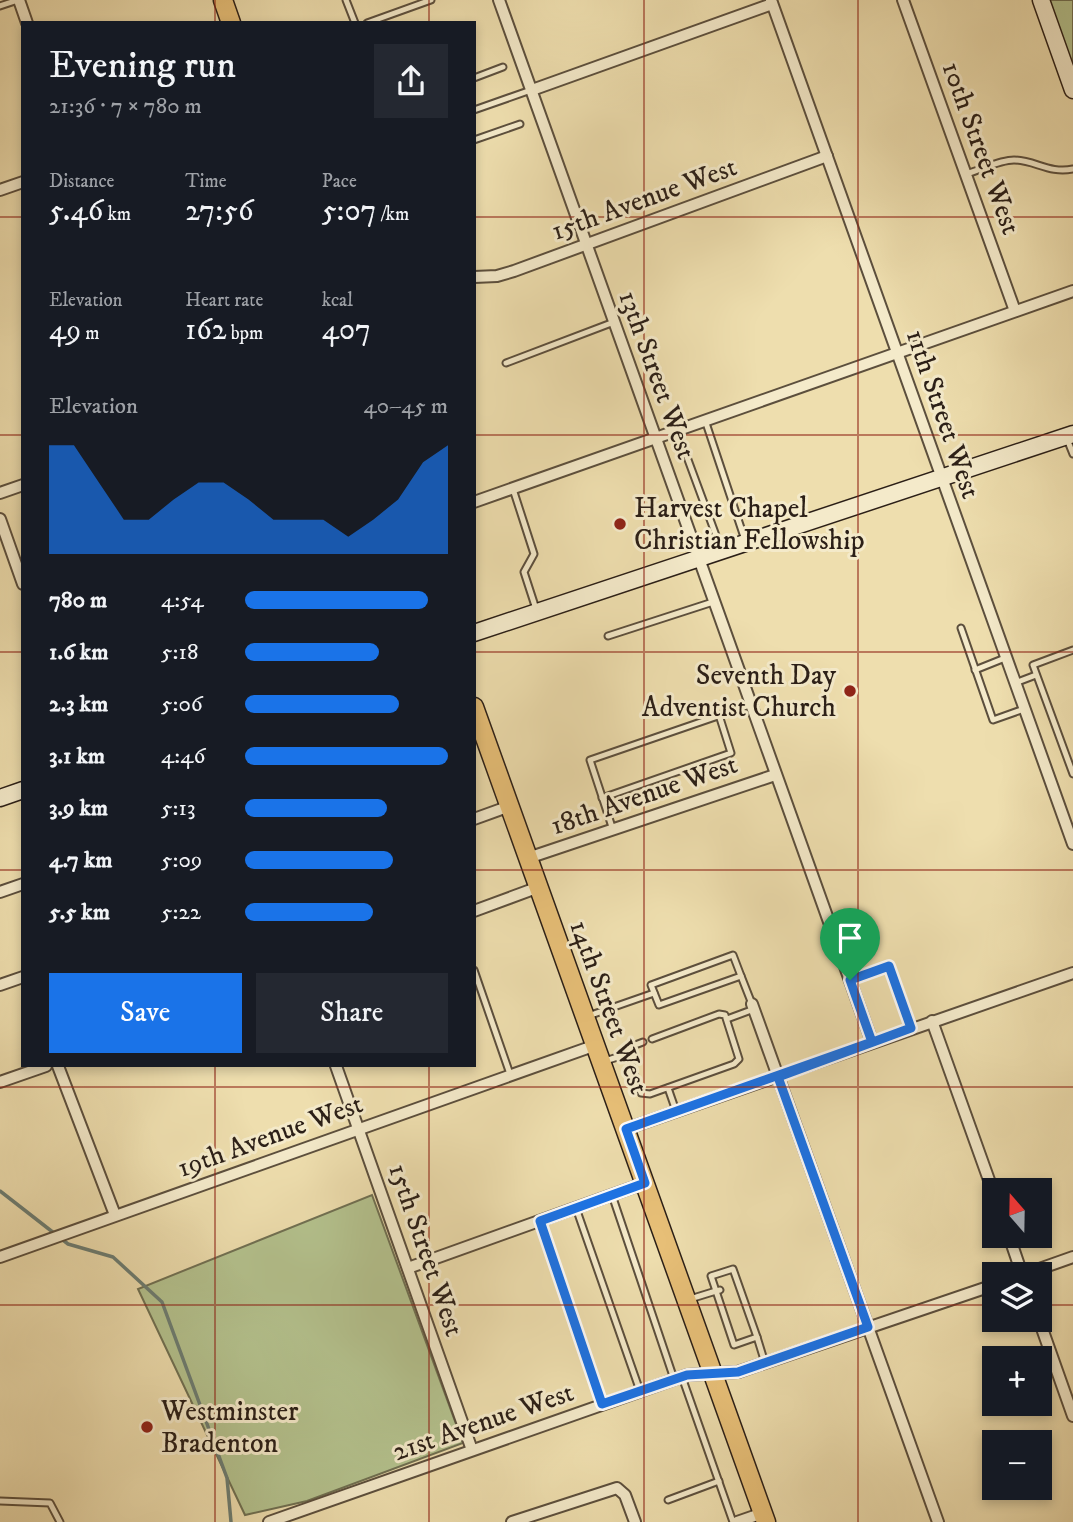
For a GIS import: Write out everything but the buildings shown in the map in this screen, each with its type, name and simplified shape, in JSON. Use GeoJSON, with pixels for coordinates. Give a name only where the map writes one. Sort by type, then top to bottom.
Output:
{"type":"FeatureCollection","features":[{"type":"Feature","properties":{"kind":"main road"},"geometry":{"type":"LineString","coordinates":[[223,0],[230,21]]}},
{"type":"Feature","properties":{"kind":"main road","name":"14th Street West"},"geometry":{"type":"LineString","coordinates":[[476,718],[510,806],[764,1518]]}},
{"type":"Feature","properties":{"kind":"street"},"geometry":{"type":"LineString","coordinates":[[19,0],[26,21]]}},
{"type":"Feature","properties":{"kind":"street","name":"13th Street West"},"geometry":{"type":"LineString","coordinates":[[499,0],[872,1042]]}},
{"type":"Feature","properties":{"kind":"street","name":"10th Street West"},"geometry":{"type":"LineString","coordinates":[[903,0],[1015,311]]}},
{"type":"Feature","properties":{"kind":"street"},"geometry":{"type":"LineString","coordinates":[[1041,0],[1073,90]]}},
{"type":"Feature","properties":{"kind":"street"},"geometry":{"type":"LineString","coordinates":[[531,90],[772,2]]}},
{"type":"Feature","properties":{"kind":"street","name":"11th Street West"},"geometry":{"type":"LineString","coordinates":[[772,2],[1024,709],[1068,815],[1073,844]]}},
{"type":"Feature","properties":{"kind":"street","name":"15th Avenue West"},"geometry":{"type":"LineString","coordinates":[[476,277],[497,276],[827,156]]}},
{"type":"Feature","properties":{"kind":"street"},"geometry":{"type":"LineString","coordinates":[[0,190],[21,183]]}},
{"type":"Feature","properties":{"kind":"street"},"geometry":{"type":"LineString","coordinates":[[476,501],[1073,292]]}},
{"type":"Feature","properties":{"kind":"street"},"geometry":{"type":"LineString","coordinates":[[476,633],[1070,435]]}},
{"type":"Feature","properties":{"kind":"street"},"geometry":{"type":"LineString","coordinates":[[0,493],[21,486]]}},
{"type":"Feature","properties":{"kind":"street"},"geometry":{"type":"LineString","coordinates":[[0,519],[21,578]]}},
{"type":"Feature","properties":{"kind":"street","name":"18th Avenue West"},"geometry":{"type":"LineString","coordinates":[[528,858],[775,775]]}},
{"type":"Feature","properties":{"kind":"street"},"geometry":{"type":"LineString","coordinates":[[0,798],[21,791]]}},
{"type":"Feature","properties":{"kind":"street","name":"18th Avenue West"},"geometry":{"type":"LineString","coordinates":[[476,818],[510,806]]}},
{"type":"Feature","properties":{"kind":"street"},"geometry":{"type":"LineString","coordinates":[[0,892],[21,885]]}},
{"type":"Feature","properties":{"kind":"street"},"geometry":{"type":"LineString","coordinates":[[476,910],[539,887]]}},
{"type":"Feature","properties":{"kind":"street"},"geometry":{"type":"LineString","coordinates":[[626,1129],[1073,973]]}},
{"type":"Feature","properties":{"kind":"street"},"geometry":{"type":"LineString","coordinates":[[0,985],[21,977]]}},
{"type":"Feature","properties":{"kind":"street"},"geometry":{"type":"LineString","coordinates":[[753,1006],[938,1522]]}},
{"type":"Feature","properties":{"kind":"street"},"geometry":{"type":"LineString","coordinates":[[932,1021],[988,1178]]}},
{"type":"Feature","properties":{"kind":"street","name":"19th Avenue West"},"geometry":{"type":"LineString","coordinates":[[0,1257],[596,1045]]}},
{"type":"Feature","properties":{"kind":"street"},"geometry":{"type":"LineString","coordinates":[[0,1082],[43,1067]]}},
{"type":"Feature","properties":{"kind":"street"},"geometry":{"type":"LineString","coordinates":[[58,1067],[116,1215]]}},
{"type":"Feature","properties":{"kind":"street","name":"15th Street West"},"geometry":{"type":"LineString","coordinates":[[336,1067],[472,1450]]}},
{"type":"Feature","properties":{"kind":"street"},"geometry":{"type":"LineString","coordinates":[[408,1268],[645,1183]]}},
{"type":"Feature","properties":{"kind":"street"},"geometry":{"type":"LineString","coordinates":[[1052,1264],[1073,1257]]}},
{"type":"Feature","properties":{"kind":"street","name":"21st Avenue West"},"geometry":{"type":"LineString","coordinates":[[269,1522],[282,1520],[678,1378],[738,1372],[982,1289]]}},
{"type":"Feature","properties":{"kind":"street"},"geometry":{"type":"LineString","coordinates":[[1042,1332],[1073,1416]]}},
{"type":"Feature","properties":{"kind":"street"},"geometry":{"type":"LineString","coordinates":[[512,1522],[617,1488],[625,1495],[635,1522]]}},
{"type":"Feature","properties":{"kind":"street"},"geometry":{"type":"LineString","coordinates":[[735,1522],[764,1518]]}},
{"type":"Feature","properties":{"kind":"lane"},"geometry":{"type":"LineString","coordinates":[[0,6],[19,0]]}},
{"type":"Feature","properties":{"kind":"lane"},"geometry":{"type":"LineString","coordinates":[[346,0],[354,21]]}},
{"type":"Feature","properties":{"kind":"lane"},"geometry":{"type":"LineString","coordinates":[[373,21],[431,0]]}},
{"type":"Feature","properties":{"kind":"lane"},"geometry":{"type":"LineString","coordinates":[[476,77],[503,67]]}},
{"type":"Feature","properties":{"kind":"lane"},"geometry":{"type":"LineString","coordinates":[[476,109],[531,90]]}},
{"type":"Feature","properties":{"kind":"lane"},"geometry":{"type":"LineString","coordinates":[[476,140],[520,124]]}},
{"type":"Feature","properties":{"kind":"lane"},"geometry":{"type":"LineString","coordinates":[[966,174],[1016,159],[1061,172],[1073,169]]}},
{"type":"Feature","properties":{"kind":"lane"},"geometry":{"type":"LineString","coordinates":[[506,363],[614,323]]}},
{"type":"Feature","properties":{"kind":"lane"},"geometry":{"type":"LineString","coordinates":[[705,420],[746,543]]}},
{"type":"Feature","properties":{"kind":"lane"},"geometry":{"type":"LineString","coordinates":[[677,430],[722,551]]}},
{"type":"Feature","properties":{"kind":"lane"},"geometry":{"type":"LineString","coordinates":[[1070,435],[1073,454]]}},
{"type":"Feature","properties":{"kind":"lane"},"geometry":{"type":"LineString","coordinates":[[513,489],[534,554],[524,572],[537,612]]}},
{"type":"Feature","properties":{"kind":"lane"},"geometry":{"type":"LineString","coordinates":[[608,636],[713,602]]}},
{"type":"Feature","properties":{"kind":"lane"},"geometry":{"type":"LineString","coordinates":[[961,628],[993,720],[1024,709]]}},
{"type":"Feature","properties":{"kind":"lane"},"geometry":{"type":"LineString","coordinates":[[1073,650],[1032,665],[1073,774]]}},
{"type":"Feature","properties":{"kind":"lane"},"geometry":{"type":"LineString","coordinates":[[975,670],[1006,658]]}},
{"type":"Feature","properties":{"kind":"lane"},"geometry":{"type":"LineString","coordinates":[[1015,683],[1036,675]]}},
{"type":"Feature","properties":{"kind":"lane"},"geometry":{"type":"LineString","coordinates":[[613,830],[590,760],[750,705]]}},
{"type":"Feature","properties":{"kind":"lane"},"geometry":{"type":"LineString","coordinates":[[602,798],[731,753],[719,715]]}},
{"type":"Feature","properties":{"kind":"lane"},"geometry":{"type":"LineString","coordinates":[[727,1019],[753,1006],[733,955],[651,985],[659,1005],[741,976]]}},
{"type":"Feature","properties":{"kind":"lane"},"geometry":{"type":"LineString","coordinates":[[850,980],[889,966],[911,1028]]}},
{"type":"Feature","properties":{"kind":"lane"},"geometry":{"type":"LineString","coordinates":[[476,977],[510,1074]]}},
{"type":"Feature","properties":{"kind":"lane"},"geometry":{"type":"LineString","coordinates":[[585,1017],[654,993]]}},
{"type":"Feature","properties":{"kind":"lane"},"geometry":{"type":"LineString","coordinates":[[643,1042],[630,1046],[627,1054],[642,1093],[650,1094],[668,1088],[734,1064],[739,1059],[727,1019],[719,1014],[652,1039]]}},
{"type":"Feature","properties":{"kind":"lane"},"geometry":{"type":"LineString","coordinates":[[601,1063],[627,1054]]}},
{"type":"Feature","properties":{"kind":"lane"},"geometry":{"type":"LineString","coordinates":[[668,1088],[677,1112]]}},
{"type":"Feature","properties":{"kind":"lane"},"geometry":{"type":"LineString","coordinates":[[612,1195],[678,1378],[735,1522]]}},
{"type":"Feature","properties":{"kind":"lane"},"geometry":{"type":"LineString","coordinates":[[576,1208],[640,1391]]}},
{"type":"Feature","properties":{"kind":"lane"},"geometry":{"type":"LineString","coordinates":[[540,1221],[602,1404]]}},
{"type":"Feature","properties":{"kind":"lane"},"geometry":{"type":"LineString","coordinates":[[757,1337],[734,1345],[730,1325],[711,1276],[733,1269],[736,1284],[757,1337],[765,1363]]}},
{"type":"Feature","properties":{"kind":"lane"},"geometry":{"type":"LineString","coordinates":[[687,1300],[718,1291]]}},
{"type":"Feature","properties":{"kind":"lane"},"geometry":{"type":"LineString","coordinates":[[668,1500],[719,1481]]}},
{"type":"Feature","properties":{"kind":"lane"},"geometry":{"type":"LineString","coordinates":[[0,1501],[50,1503],[60,1522]]}},
{"type":"Feature","properties":{"kind":"green space"},"geometry":{"type":"Polygon","coordinates":[[[1048,0],[1073,0],[1073,70],[1048,0]]]}},
{"type":"Feature","properties":{"kind":"green space"},"geometry":{"type":"Polygon","coordinates":[[[372,1195],[463,1443],[307,1501],[245,1515],[138,1289],[372,1195]]]}},
{"type":"Feature","properties":{"kind":"waterway"},"geometry":{"type":"LineString","coordinates":[[0,1191],[68,1244],[113,1257],[162,1302],[227,1478],[231,1522]]}},
{"type":"Feature","properties":{"kind":"place","name":"Harvest Chapel Christian Fellowship"},"geometry":{"type":"Point","coordinates":[620,524]}},
{"type":"Feature","properties":{"kind":"place","name":"Seventh Day Adventist Church"},"geometry":{"type":"Point","coordinates":[850,691]}},
{"type":"Feature","properties":{"kind":"place","name":"Westminster Bradenton"},"geometry":{"type":"Point","coordinates":[147,1427]}},
{"type":"Feature","properties":{"kind":"route"},"geometry":{"type":"LineString","coordinates":[[889,966],[911,1028],[778,1077],[868,1327],[738,1372],[687,1375],[602,1404],[540,1221],[645,1183],[626,1129],[872,1042],[850,980],[889,966]]}}]}
